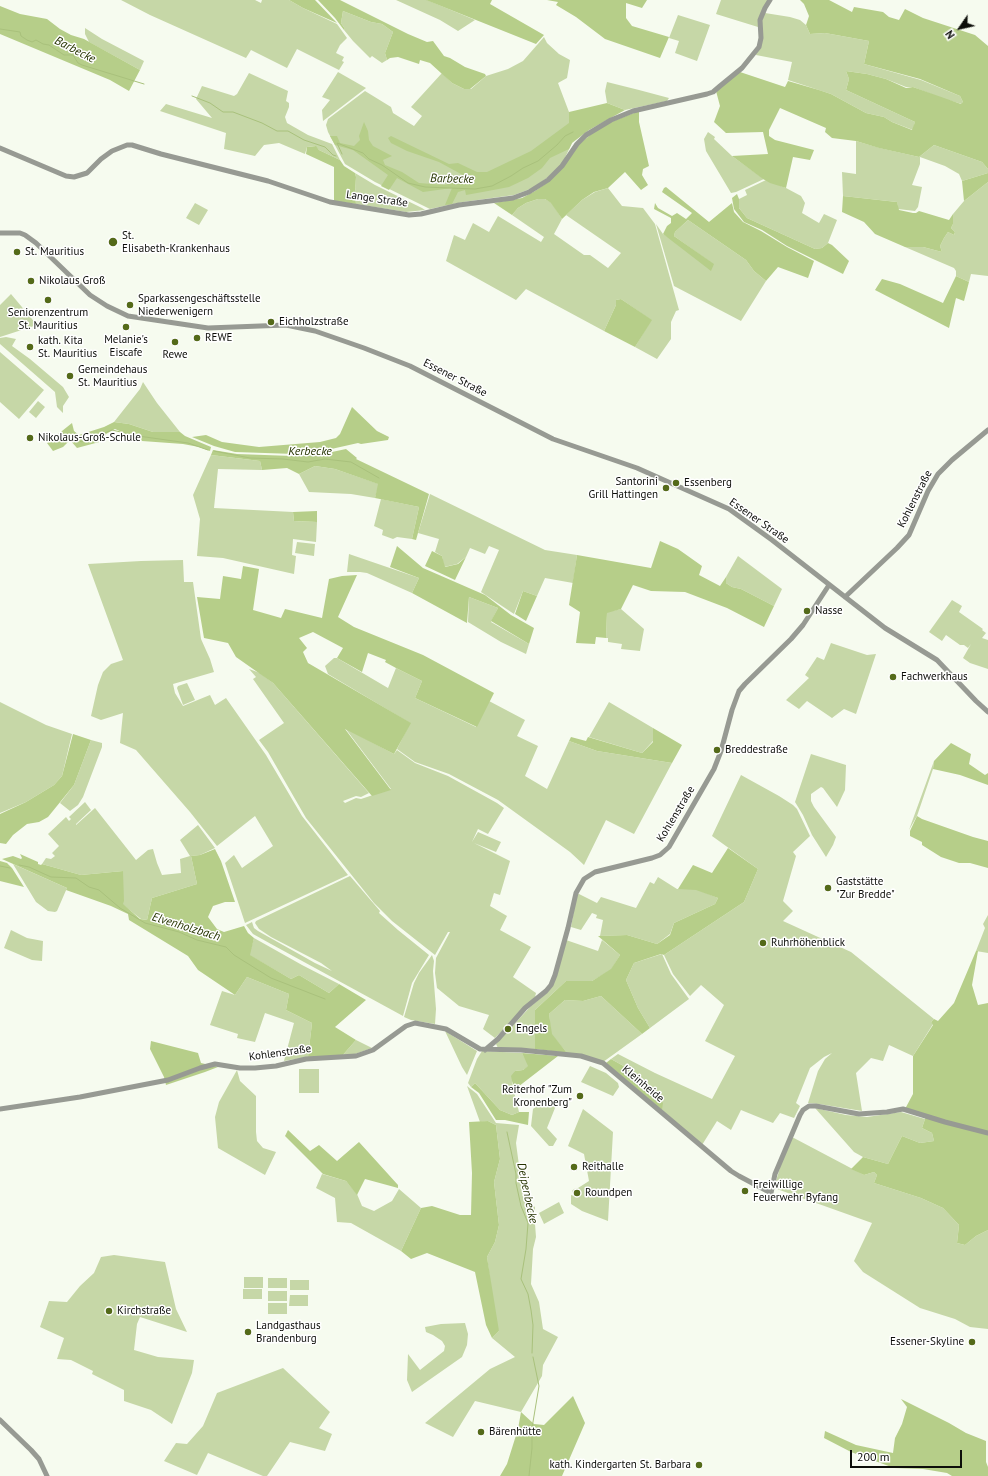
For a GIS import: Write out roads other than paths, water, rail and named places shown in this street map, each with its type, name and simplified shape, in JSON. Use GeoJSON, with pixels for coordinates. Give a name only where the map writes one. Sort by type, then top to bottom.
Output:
{"type":"FeatureCollection","features":[{"type":"Feature","properties":{"kind":"street","name":"Lange Straße"},"geometry":{"type":"LineString","coordinates":[[0,148],[66,176],[74,177],[87,173],[104,156],[130,144],[161,154],[268,181],[330,202],[409,214],[421,214],[459,205],[513,198],[530,192],[548,180],[562,166],[577,144],[586,136],[611,120],[633,111],[710,93],[720,86],[742,68],[759,47],[761,38],[760,20],[770,0]]}},
{"type":"Feature","properties":{"kind":"street","name":"Essener Straße"},"geometry":{"type":"LineString","coordinates":[[0,233],[20,233],[25,235],[90,295],[109,307],[128,316],[208,328],[278,325],[298,327],[315,331],[410,366],[553,439],[637,468],[729,510],[772,540],[879,623],[937,660],[976,702],[988,712]]}},
{"type":"Feature","properties":{"kind":"street","name":"Kohlenstraße"},"geometry":{"type":"LineString","coordinates":[[845,597],[909,535],[928,491],[938,474],[968,446],[988,430]]}},
{"type":"Feature","properties":{"kind":"street","name":"Kohlenstraße"},"geometry":{"type":"LineString","coordinates":[[0,1109],[80,1097],[168,1080],[215,1064],[255,1068],[276,1066],[306,1059],[356,1056],[373,1050],[406,1026],[415,1023],[446,1029],[483,1050],[498,1039],[525,1008],[546,991],[550,985],[555,975],[576,893],[584,879],[595,872],[656,857],[666,851],[673,842],[714,769],[739,692],[803,625],[829,585]]}},
{"type":"Feature","properties":{"kind":"street","name":"Kleinheide"},"geometry":{"type":"LineString","coordinates":[[483,1050],[521,1050],[580,1056],[603,1063],[730,1171],[771,1193],[775,1174],[783,1154],[801,1112],[806,1107],[816,1106],[859,1114],[903,1109],[988,1133]]}},
{"type":"Feature","properties":{"kind":"street"},"geometry":{"type":"LineString","coordinates":[[0,1420],[32,1450],[39,1459],[47,1476]]}},
{"type":"Feature","properties":{"kind":"waterway","name":"Barbecke"},"geometry":{"type":"LineString","coordinates":[[0,29],[20,32],[21,36],[27,40],[32,42],[36,40],[43,44],[49,45],[64,55],[73,55],[78,63],[82,65],[144,84]]}},
{"type":"Feature","properties":{"kind":"waterway","name":"Barbecke"},"geometry":{"type":"LineString","coordinates":[[192,96],[210,103],[223,112],[233,112],[262,123],[277,131],[288,131],[304,140],[325,147],[336,156]]}},
{"type":"Feature","properties":{"kind":"waterway","name":"Barbecke"},"geometry":{"type":"LineString","coordinates":[[342,154],[337,143],[363,153],[369,159],[382,165],[408,183],[425,187],[475,189],[492,186],[538,161],[565,136],[573,132]]}},
{"type":"Feature","properties":{"kind":"waterway","name":"Kerbecke"},"geometry":{"type":"LineString","coordinates":[[73,435],[81,442],[112,430],[138,436],[188,443],[208,450]]}},
{"type":"Feature","properties":{"kind":"waterway","name":"Kerbecke"},"geometry":{"type":"LineString","coordinates":[[214,451],[250,458],[283,459],[308,462],[325,459],[351,462],[379,478]]}},
{"type":"Feature","properties":{"kind":"waterway","name":"Elvenholzbach"},"geometry":{"type":"LineString","coordinates":[[19,865],[29,867],[51,877],[76,878],[89,887],[99,890],[120,908],[145,923],[179,932],[197,940],[226,947],[234,955],[271,978],[325,999]]}},
{"type":"Feature","properties":{"kind":"waterway","name":"Elvenholzbach"},"geometry":{"type":"LineString","coordinates":[[0,866],[10,868]]}},
{"type":"Feature","properties":{"kind":"waterway","name":"Deipenbecke"},"geometry":{"type":"LineString","coordinates":[[507,1132],[521,1206],[528,1223],[526,1249],[521,1279],[528,1294],[531,1310],[533,1325],[532,1353]]}},
{"type":"Feature","properties":{"kind":"waterway","name":"Deipenbecke"},"geometry":{"type":"LineString","coordinates":[[529,1476],[532,1448],[532,1428],[539,1386],[533,1357]]}},
{"type":"Feature","properties":{"kind":"place","name":"St. Elisabeth-Krankenhaus"},"geometry":{"type":"Point","coordinates":[113,242]}},
{"type":"Feature","properties":{"kind":"place","name":"St. Mauritius"},"geometry":{"type":"Point","coordinates":[17,252]}},
{"type":"Feature","properties":{"kind":"place","name":"Nikolaus Groß"},"geometry":{"type":"Point","coordinates":[31,281]}},
{"type":"Feature","properties":{"kind":"place","name":"Seniorenzentrum St. Mauritius"},"geometry":{"type":"Point","coordinates":[48,300]}},
{"type":"Feature","properties":{"kind":"place","name":"Sparkassengeschäftsstelle Niederwenigern"},"geometry":{"type":"Point","coordinates":[130,305]}},
{"type":"Feature","properties":{"kind":"place","name":"Eichholzstraße"},"geometry":{"type":"Point","coordinates":[271,322]}},
{"type":"Feature","properties":{"kind":"place","name":"Melanie's Eiscafe"},"geometry":{"type":"Point","coordinates":[126,327]}},
{"type":"Feature","properties":{"kind":"place","name":"REWE"},"geometry":{"type":"Point","coordinates":[197,338]}},
{"type":"Feature","properties":{"kind":"place","name":"Rewe"},"geometry":{"type":"Point","coordinates":[175,342]}},
{"type":"Feature","properties":{"kind":"place","name":"kath. Kita St. Mauritius"},"geometry":{"type":"Point","coordinates":[30,347]}},
{"type":"Feature","properties":{"kind":"place","name":"Gemeindehaus St. Mauritius"},"geometry":{"type":"Point","coordinates":[70,376]}},
{"type":"Feature","properties":{"kind":"place","name":"Nikolaus-Groß-Schule"},"geometry":{"type":"Point","coordinates":[30,438]}},
{"type":"Feature","properties":{"kind":"place","name":"Essenberg"},"geometry":{"type":"Point","coordinates":[676,483]}},
{"type":"Feature","properties":{"kind":"place","name":"Santorini Grill Hattingen"},"geometry":{"type":"Point","coordinates":[666,488]}},
{"type":"Feature","properties":{"kind":"place","name":"Nasse"},"geometry":{"type":"Point","coordinates":[807,611]}},
{"type":"Feature","properties":{"kind":"place","name":"Fachwerkhaus"},"geometry":{"type":"Point","coordinates":[893,677]}},
{"type":"Feature","properties":{"kind":"place","name":"Breddestraße"},"geometry":{"type":"Point","coordinates":[717,750]}},
{"type":"Feature","properties":{"kind":"place","name":"Gaststätte \"Zur Bredde\""},"geometry":{"type":"Point","coordinates":[828,888]}},
{"type":"Feature","properties":{"kind":"place","name":"Ruhrhöhenblick"},"geometry":{"type":"Point","coordinates":[763,943]}},
{"type":"Feature","properties":{"kind":"place","name":"Engels"},"geometry":{"type":"Point","coordinates":[508,1029]}},
{"type":"Feature","properties":{"kind":"place","name":"Reiterhof \"Zum Kronenberg\""},"geometry":{"type":"Point","coordinates":[580,1096]}},
{"type":"Feature","properties":{"kind":"place","name":"Reithalle"},"geometry":{"type":"Point","coordinates":[574,1167]}},
{"type":"Feature","properties":{"kind":"place","name":"Freiwillige Feuerwehr Byfang"},"geometry":{"type":"Point","coordinates":[745,1191]}},
{"type":"Feature","properties":{"kind":"place","name":"Roundpen"},"geometry":{"type":"Point","coordinates":[577,1193]}},
{"type":"Feature","properties":{"kind":"place","name":"Kirchstraße"},"geometry":{"type":"Point","coordinates":[109,1311]}},
{"type":"Feature","properties":{"kind":"place","name":"Landgasthaus Brandenburg"},"geometry":{"type":"Point","coordinates":[248,1332]}},
{"type":"Feature","properties":{"kind":"place","name":"Essener-Skyline"},"geometry":{"type":"Point","coordinates":[972,1342]}},
{"type":"Feature","properties":{"kind":"place","name":"Bärenhütte"},"geometry":{"type":"Point","coordinates":[481,1432]}},
{"type":"Feature","properties":{"kind":"place","name":"kath. Kindergarten St. Barbara"},"geometry":{"type":"Point","coordinates":[699,1465]}}]}
